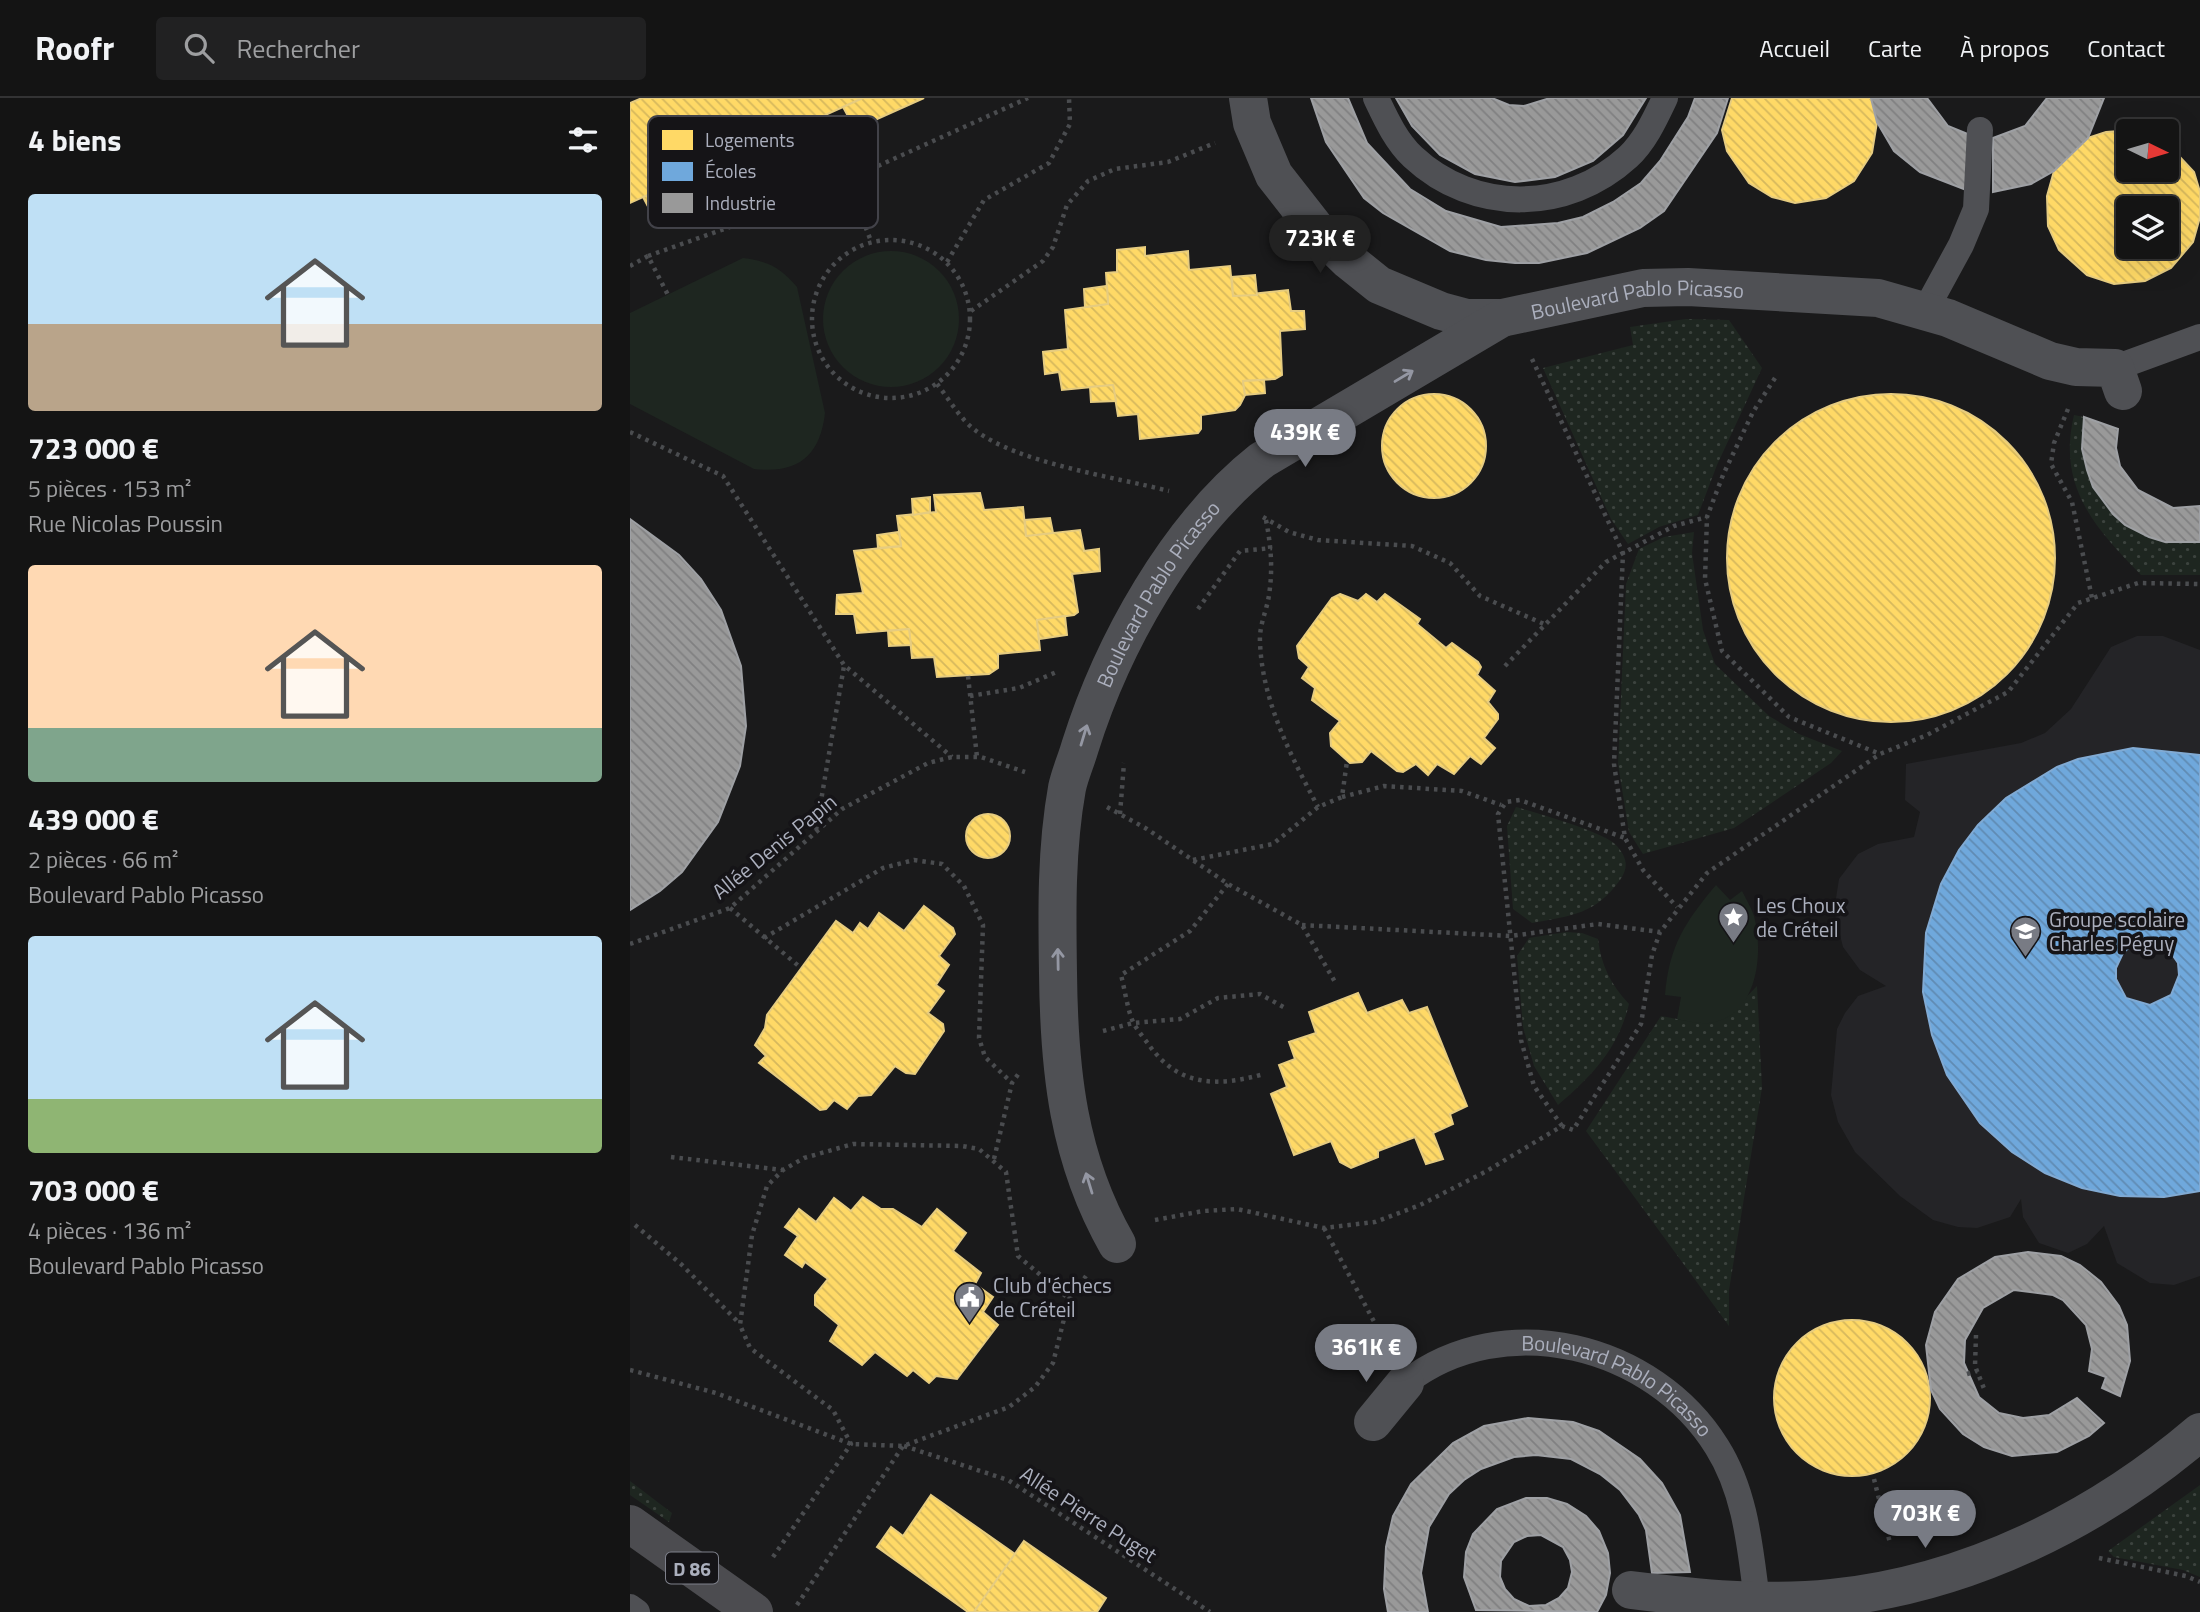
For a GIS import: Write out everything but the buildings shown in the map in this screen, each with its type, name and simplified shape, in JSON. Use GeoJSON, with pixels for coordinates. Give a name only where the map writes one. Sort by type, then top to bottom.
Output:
{"type":"FeatureCollection","features":[{"type":"Feature","properties":{"kind":"main road","name":"D 86"},"geometry":{"type":"LineString","coordinates":[[630,1524],[754,1612]]}},
{"type":"Feature","properties":{"kind":"street"},"geometry":{"type":"LineString","coordinates":[[1248,98],[1252,123],[1274,175],[1317,230],[1349,261],[1378,285],[1441,311],[1467,318],[1502,318]]}},
{"type":"Feature","properties":{"kind":"street","name":"Boulevard Pablo Picasso"},"geometry":{"type":"LineString","coordinates":[[1117,1244],[1097,1209],[1066,1109],[1059,1046],[1057,887],[1068,787],[1096,697],[1159,582],[1196,526],[1232,484],[1262,460],[1502,318],[1643,288],[1688,286],[1878,298],[1925,311],[2050,361],[2119,379]]}},
{"type":"Feature","properties":{"kind":"street","name":"Boulevard Pablo Picasso"},"geometry":{"type":"LineString","coordinates":[[1373,1422],[1406,1382]]}},
{"type":"Feature","properties":{"kind":"street"},"geometry":{"type":"LineString","coordinates":[[1631,1590],[1757,1600],[1830,1598],[1893,1601],[2079,1517],[2129,1486],[2200,1432]]}},
{"type":"Feature","properties":{"kind":"lane"},"geometry":{"type":"LineString","coordinates":[[1376,98],[1391,129],[1412,156],[1439,177],[1470,192],[1515,200],[1538,199],[1572,192],[1603,177],[1629,155],[1650,128],[1665,98]]}},
{"type":"Feature","properties":{"kind":"lane"},"geometry":{"type":"LineString","coordinates":[[1925,311],[1961,245],[1976,209],[1980,130]]}},
{"type":"Feature","properties":{"kind":"lane"},"geometry":{"type":"LineString","coordinates":[[2119,379],[2200,337]]}},
{"type":"Feature","properties":{"kind":"lane","name":"Boulevard Pablo Picasso"},"geometry":{"type":"LineString","coordinates":[[1406,1382],[1447,1359],[1490,1346],[1534,1342],[1578,1348],[1620,1361],[1658,1383],[1691,1411],[1718,1448],[1737,1487],[1748,1530],[1757,1600]]}},
{"type":"Feature","properties":{"kind":"lane"},"geometry":{"type":"LineString","coordinates":[[630,1607],[637,1612]]}},
{"type":"Feature","properties":{"kind":"path"},"geometry":{"type":"LineString","coordinates":[[878,166],[1028,98]]}},
{"type":"Feature","properties":{"kind":"path"},"geometry":{"type":"LineString","coordinates":[[947,262],[984,200],[1049,163],[1070,124],[1069,98]]}},
{"type":"Feature","properties":{"kind":"path"},"geometry":{"type":"LineString","coordinates":[[971,311],[1043,261],[1053,247],[1067,205],[1088,181],[1115,169],[1168,162],[1202,150],[1224,138]]}},
{"type":"Feature","properties":{"kind":"path"},"geometry":{"type":"LineString","coordinates":[[630,266],[648,256],[727,228]]}},
{"type":"Feature","properties":{"kind":"path"},"geometry":{"type":"LineString","coordinates":[[866,228],[871,241]]}},
{"type":"Feature","properties":{"kind":"path"},"geometry":{"type":"LineString","coordinates":[[898,239],[925,246],[947,262],[964,285],[971,311],[969,339],[957,364],[937,384],[912,396],[884,399],[858,391],[835,376],[819,352],[812,326],[814,298],[826,273],[846,253],[871,241],[898,239]]}},
{"type":"Feature","properties":{"kind":"path"},"geometry":{"type":"LineString","coordinates":[[648,256],[668,295]]}},
{"type":"Feature","properties":{"kind":"path"},"geometry":{"type":"LineString","coordinates":[[1532,359],[1623,553],[1614,764],[1625,838],[1643,870],[1678,907]]}},
{"type":"Feature","properties":{"kind":"path"},"geometry":{"type":"LineString","coordinates":[[1775,378],[1753,412],[1707,517],[1704,579],[1723,651],[1788,716],[1880,754]]}},
{"type":"Feature","properties":{"kind":"path"},"geometry":{"type":"LineString","coordinates":[[937,384],[972,429],[992,442],[1031,456],[1180,494]]}},
{"type":"Feature","properties":{"kind":"path"},"geometry":{"type":"LineString","coordinates":[[2072,396],[2054,443],[2051,464],[2072,502],[2092,597]]}},
{"type":"Feature","properties":{"kind":"path"},"geometry":{"type":"LineString","coordinates":[[630,432],[723,476],[844,665],[952,757]]}},
{"type":"Feature","properties":{"kind":"path"},"geometry":{"type":"LineString","coordinates":[[1505,666],[1606,562],[1674,526],[1707,517]]}},
{"type":"Feature","properties":{"kind":"path"},"geometry":{"type":"LineString","coordinates":[[1318,807],[1291,755],[1270,700],[1262,661],[1260,639],[1269,597],[1272,548],[1266,519],[1289,532],[1318,540],[1412,546],[1450,563],[1480,596],[1544,624]]}},
{"type":"Feature","properties":{"kind":"path"},"geometry":{"type":"LineString","coordinates":[[1198,610],[1240,551],[1272,548]]}},
{"type":"Feature","properties":{"kind":"path"},"geometry":{"type":"LineString","coordinates":[[1502,806],[1497,825],[1521,1040],[1534,1086],[1562,1126],[1573,1130],[1642,1024],[1651,955],[1660,932],[1707,873],[1880,754],[1927,735],[2008,692],[2078,603],[2138,583],[2200,584]]}},
{"type":"Feature","properties":{"kind":"path"},"geometry":{"type":"LineString","coordinates":[[816,831],[844,665]]}},
{"type":"Feature","properties":{"kind":"path"},"geometry":{"type":"LineString","coordinates":[[970,696],[1019,688],[1061,670]]}},
{"type":"Feature","properties":{"kind":"path"},"geometry":{"type":"LineString","coordinates":[[968,676],[977,757]]}},
{"type":"Feature","properties":{"kind":"path","name":"Allée Denis Papin"},"geometry":{"type":"LineString","coordinates":[[630,944],[730,908],[842,809],[928,763],[952,757],[977,757],[1037,776]]}},
{"type":"Feature","properties":{"kind":"path"},"geometry":{"type":"LineString","coordinates":[[1120,814],[1125,758]]}},
{"type":"Feature","properties":{"kind":"path"},"geometry":{"type":"LineString","coordinates":[[1342,797],[1347,761]]}},
{"type":"Feature","properties":{"kind":"path"},"geometry":{"type":"LineString","coordinates":[[1194,860],[1273,844],[1318,807],[1342,797],[1384,786],[1462,791],[1502,806],[1520,800],[1625,838]]}},
{"type":"Feature","properties":{"kind":"path"},"geometry":{"type":"LineString","coordinates":[[1100,803],[1228,884],[1301,925],[1511,936],[1598,924],[1660,932]]}},
{"type":"Feature","properties":{"kind":"path"},"geometry":{"type":"LineString","coordinates":[[764,938],[883,868],[914,860],[942,864],[964,886],[983,925],[979,1038],[985,1057],[1012,1083]]}},
{"type":"Feature","properties":{"kind":"path"},"geometry":{"type":"LineString","coordinates":[[1228,884],[1190,931],[1121,975],[1133,1023],[1162,1063],[1186,1077],[1216,1082],[1239,1081],[1264,1074]]}},
{"type":"Feature","properties":{"kind":"path"},"geometry":{"type":"LineString","coordinates":[[730,908],[801,968]]}},
{"type":"Feature","properties":{"kind":"path"},"geometry":{"type":"LineString","coordinates":[[1301,925],[1335,982]]}},
{"type":"Feature","properties":{"kind":"path"},"geometry":{"type":"LineString","coordinates":[[1097,1032],[1133,1023],[1180,1019],[1218,998],[1260,994],[1287,1009]]}},
{"type":"Feature","properties":{"kind":"path"},"geometry":{"type":"LineString","coordinates":[[994,1159],[1012,1083],[1025,1066]]}},
{"type":"Feature","properties":{"kind":"path"},"geometry":{"type":"LineString","coordinates":[[1150,1223],[1160,1218],[1203,1211],[1237,1209],[1324,1228],[1375,1222],[1420,1205],[1485,1172],[1562,1126]]}},
{"type":"Feature","properties":{"kind":"path"},"geometry":{"type":"LineString","coordinates":[[740,1325],[758,1210],[767,1186],[783,1170],[828,1149],[853,1144],[962,1146],[979,1150],[994,1159],[1006,1172],[1018,1256],[1069,1299]]}},
{"type":"Feature","properties":{"kind":"path"},"geometry":{"type":"LineString","coordinates":[[671,1157],[783,1170]]}},
{"type":"Feature","properties":{"kind":"path"},"geometry":{"type":"LineString","coordinates":[[635,1225],[682,1265],[740,1325],[750,1348],[833,1410],[851,1444]]}},
{"type":"Feature","properties":{"kind":"path"},"geometry":{"type":"LineString","coordinates":[[1324,1228],[1406,1382]]}},
{"type":"Feature","properties":{"kind":"path"},"geometry":{"type":"LineString","coordinates":[[630,1370],[716,1393],[851,1444],[903,1446],[1009,1406],[1023,1398],[1053,1363],[1069,1299],[1090,1272]]}},
{"type":"Feature","properties":{"kind":"path"},"geometry":{"type":"LineString","coordinates":[[1976,1335],[1973,1351],[1976,1371],[1985,1391]]}},
{"type":"Feature","properties":{"kind":"path"},"geometry":{"type":"LineString","coordinates":[[1967,1374],[1976,1371]]}},
{"type":"Feature","properties":{"kind":"path"},"geometry":{"type":"LineString","coordinates":[[773,1558],[851,1444]]}},
{"type":"Feature","properties":{"kind":"path"},"geometry":{"type":"LineString","coordinates":[[792,1612],[903,1446]]}},
{"type":"Feature","properties":{"kind":"path","name":"Allée Pierre Puget"},"geometry":{"type":"LineString","coordinates":[[903,1446],[1009,1480],[1210,1612]]}},
{"type":"Feature","properties":{"kind":"path"},"geometry":{"type":"LineString","coordinates":[[1874,1479],[1891,1550]]}},
{"type":"Feature","properties":{"kind":"path"},"geometry":{"type":"LineString","coordinates":[[2094,1557],[2186,1576],[2200,1582]]}},
{"type":"Feature","properties":{"kind":"shaded area"},"geometry":{"type":"Polygon","coordinates":[[[891,251],[917,256],[939,271],[954,293],[959,319],[954,345],[939,367],[917,382],[891,387],[865,382],[843,367],[828,345],[823,319],[828,293],[843,271],[865,256],[891,251]]]}},
{"type":"Feature","properties":{"kind":"shaded area"},"geometry":{"type":"Polygon","coordinates":[[[743,258],[773,266],[797,287],[825,413],[818,441],[812,451],[794,465],[783,468],[754,469],[630,404],[630,313],[743,258]]]}},
{"type":"Feature","properties":{"kind":"shaded area"},"geometry":{"type":"Polygon","coordinates":[[[1686,319],[1729,320],[1762,368],[1717,465],[1698,515],[1659,527],[1628,544],[1611,519],[1543,368],[1633,345],[1630,327],[1686,319]]]}},
{"type":"Feature","properties":{"kind":"shaded area"},"geometry":{"type":"Polygon","coordinates":[[[2074,415],[2084,417],[2083,444],[2087,469],[2096,491],[2109,510],[2127,525],[2148,536],[2172,541],[2200,542],[2200,575],[2141,575],[2108,540],[2084,504],[2075,484],[2070,440],[2074,415]]]}},
{"type":"Feature","properties":{"kind":"shaded area"},"geometry":{"type":"Polygon","coordinates":[[[1694,532],[1692,553],[1703,630],[1715,664],[1769,716],[1799,734],[1842,751],[1831,763],[1734,828],[1643,854],[1629,832],[1618,764],[1626,584],[1639,549],[1664,537],[1694,532]]]}},
{"type":"Feature","properties":{"kind":"shaded area","name":"Groupe scolaire Charles Péguy"},"geometry":{"type":"Polygon","coordinates":[[[2137,636],[2163,636],[2200,650],[2200,1276],[2174,1285],[2150,1283],[2117,1263],[2104,1226],[2087,1244],[2068,1253],[2039,1243],[2023,1217],[2021,1199],[2010,1217],[1977,1228],[1958,1227],[1933,1220],[1900,1196],[1855,1152],[1838,1122],[1831,1095],[1837,1029],[1845,1013],[1858,996],[1886,986],[1860,970],[1843,947],[1834,911],[1839,879],[1858,854],[1878,844],[1914,837],[1920,812],[1905,800],[1906,764],[2021,743],[2045,733],[2071,709],[2111,647],[2137,636]]]}},
{"type":"Feature","properties":{"kind":"shaded area"},"geometry":{"type":"Polygon","coordinates":[[[1516,807],[1610,841],[1617,846],[1625,859],[1626,867],[1620,880],[1602,900],[1582,912],[1532,923],[1513,909],[1507,826],[1516,807]]]}},
{"type":"Feature","properties":{"kind":"shaded area"},"geometry":{"type":"Polygon","coordinates":[[[1716,885],[1730,900],[1742,891],[1753,913],[1758,947],[1754,981],[1738,1009],[1725,1018],[1709,1023],[1677,1019],[1681,997],[1665,995],[1670,962],[1687,923],[1716,885]]]}},
{"type":"Feature","properties":{"kind":"shaded area"},"geometry":{"type":"Polygon","coordinates":[[[1566,932],[1582,933],[1598,939],[1608,974],[1629,1004],[1611,1048],[1593,1072],[1558,1105],[1534,1066],[1523,1027],[1517,956],[1529,938],[1566,932]]]}},
{"type":"Feature","properties":{"kind":"shaded area"},"geometry":{"type":"Polygon","coordinates":[[[1757,986],[1762,1088],[1729,1290],[1729,1326],[1586,1131],[1661,1016],[1688,1021],[1729,1015],[1757,986]]]}},
{"type":"Feature","properties":{"kind":"shaded area"},"geometry":{"type":"Polygon","coordinates":[[[630,1481],[672,1513],[669,1522],[630,1495],[630,1481]]]}},
{"type":"Feature","properties":{"kind":"shaded area"},"geometry":{"type":"Polygon","coordinates":[[[2200,1485],[2200,1577],[2183,1570],[2114,1557],[2108,1551],[2200,1485]]]}},
{"type":"Feature","properties":{"kind":"place","name":"Les Choux de Créteil"},"geometry":{"type":"Point","coordinates":[1733,944]}},
{"type":"Feature","properties":{"kind":"place","name":"Groupe scolaire Charles Péguy"},"geometry":{"type":"Point","coordinates":[2026,958]}},
{"type":"Feature","properties":{"kind":"place","name":"Club d'échecs de Créteil"},"geometry":{"type":"Point","coordinates":[970,1324]}}]}
